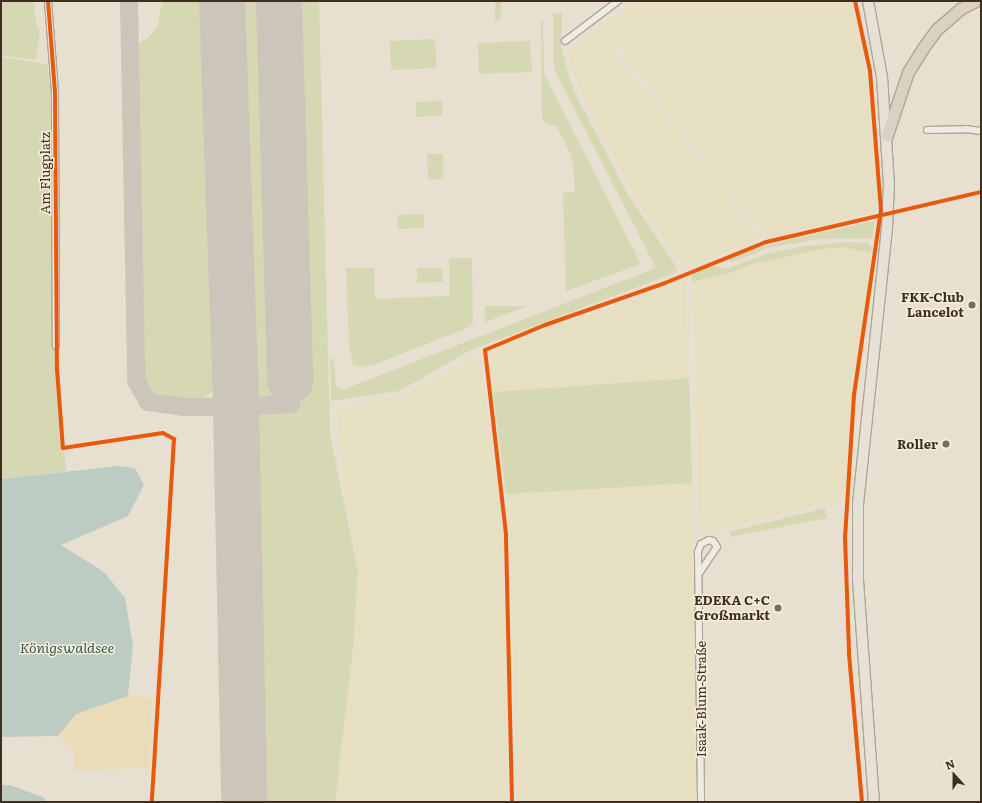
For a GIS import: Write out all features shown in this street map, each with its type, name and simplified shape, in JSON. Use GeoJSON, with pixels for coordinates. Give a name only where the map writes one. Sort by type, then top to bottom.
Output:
{"type":"FeatureCollection","features":[{"type":"Feature","properties":{"kind":"highway"},"geometry":{"type":"LineString","coordinates":[[887,135],[908,72],[923,48],[938,29],[960,9],[975,1]]}},
{"type":"Feature","properties":{"kind":"main road"},"geometry":{"type":"LineString","coordinates":[[868,1],[876,37],[887,135],[888,207],[858,504],[858,580],[874,802]]}},
{"type":"Feature","properties":{"kind":"street","name":"Am Flugplatz"},"geometry":{"type":"LineString","coordinates":[[48,1],[54,92],[56,346]]}},
{"type":"Feature","properties":{"kind":"street"},"geometry":{"type":"LineString","coordinates":[[565,41],[618,1]]}},
{"type":"Feature","properties":{"kind":"street"},"geometry":{"type":"LineString","coordinates":[[927,130],[966,129],[981,131]]}},
{"type":"Feature","properties":{"kind":"street","name":"Isaak-Blum-Straße"},"geometry":{"type":"LineString","coordinates":[[700,572],[717,547],[713,541],[709,540],[701,544],[698,552],[700,572],[701,802]]}},
{"type":"Feature","properties":{"kind":"shaded area"},"geometry":{"type":"Polygon","coordinates":[[[635,1],[853,1],[871,94],[877,198],[875,212],[769,238],[704,159],[619,47],[575,77],[568,52],[635,1]]]}},
{"type":"Feature","properties":{"kind":"shaded area"},"geometry":{"type":"Polygon","coordinates":[[[613,55],[617,57],[639,83],[761,238],[687,267],[640,206],[576,81],[613,55]]]}},
{"type":"Feature","properties":{"kind":"shaded area"},"geometry":{"type":"Polygon","coordinates":[[[843,247],[871,253],[845,495],[842,499],[700,534],[692,282],[733,272],[749,265],[822,249],[843,247]]]}},
{"type":"Feature","properties":{"kind":"shaded area"},"geometry":{"type":"Polygon","coordinates":[[[685,277],[689,378],[493,392],[490,372],[491,351],[536,332],[641,297],[685,277]]]}},
{"type":"Feature","properties":{"kind":"shaded area"},"geometry":{"type":"Polygon","coordinates":[[[480,358],[502,516],[507,682],[507,802],[335,802],[359,570],[345,501],[337,410],[403,395],[480,358]]]}},
{"type":"Feature","properties":{"kind":"shaded area"},"geometry":{"type":"Polygon","coordinates":[[[692,483],[696,802],[517,802],[510,539],[506,494],[692,483]]]}},
{"type":"Feature","properties":{"kind":"green space"},"geometry":{"type":"Polygon","coordinates":[[[1,1],[33,1],[37,28],[40,29],[36,60],[1,55],[1,1]]]}},
{"type":"Feature","properties":{"kind":"green space"},"geometry":{"type":"Polygon","coordinates":[[[162,1],[211,1],[222,384],[203,399],[155,396],[142,379],[132,48],[149,37],[158,25],[162,1]]]}},
{"type":"Feature","properties":{"kind":"green space"},"geometry":{"type":"Polygon","coordinates":[[[232,1],[319,1],[330,435],[358,571],[353,647],[335,802],[255,802],[232,1]]]}},
{"type":"Feature","properties":{"kind":"green space"},"geometry":{"type":"Polygon","coordinates":[[[495,1],[501,1],[501,20],[495,21],[495,1]]]}},
{"type":"Feature","properties":{"kind":"green space"},"geometry":{"type":"Polygon","coordinates":[[[553,13],[562,13],[561,46],[571,83],[577,97],[627,193],[675,265],[677,272],[471,350],[399,391],[331,401],[330,359],[334,359],[336,386],[342,390],[656,268],[554,69],[553,13]]]}},
{"type":"Feature","properties":{"kind":"green space"},"geometry":{"type":"Polygon","coordinates":[[[541,20],[543,20],[544,74],[641,264],[566,291],[563,193],[575,192],[574,173],[571,155],[556,126],[545,124],[542,117],[541,20]]]}},
{"type":"Feature","properties":{"kind":"green space"},"geometry":{"type":"Polygon","coordinates":[[[435,39],[437,68],[391,70],[390,41],[435,39]]]}},
{"type":"Feature","properties":{"kind":"green space"},"geometry":{"type":"Polygon","coordinates":[[[530,41],[532,72],[479,74],[478,43],[530,41]]]}},
{"type":"Feature","properties":{"kind":"green space"},"geometry":{"type":"Polygon","coordinates":[[[1,57],[47,64],[54,110],[57,369],[66,471],[1,479],[1,57]]]}},
{"type":"Feature","properties":{"kind":"green space"},"geometry":{"type":"Polygon","coordinates":[[[442,101],[442,116],[416,117],[416,102],[442,101]]]}},
{"type":"Feature","properties":{"kind":"green space"},"geometry":{"type":"Polygon","coordinates":[[[427,154],[443,154],[443,179],[428,179],[427,154]]]}},
{"type":"Feature","properties":{"kind":"green space"},"geometry":{"type":"Polygon","coordinates":[[[424,214],[424,228],[398,229],[398,215],[424,214]]]}},
{"type":"Feature","properties":{"kind":"green space"},"geometry":{"type":"Polygon","coordinates":[[[875,221],[872,238],[818,239],[768,248],[732,262],[727,259],[783,241],[875,221]]]}},
{"type":"Feature","properties":{"kind":"green space"},"geometry":{"type":"Polygon","coordinates":[[[846,242],[868,243],[871,246],[871,253],[843,247],[822,249],[749,265],[733,272],[692,282],[691,274],[711,265],[726,269],[766,254],[799,247],[846,242]]]}},
{"type":"Feature","properties":{"kind":"green space"},"geometry":{"type":"Polygon","coordinates":[[[449,258],[472,258],[473,323],[467,328],[376,364],[359,367],[353,365],[349,345],[346,268],[374,268],[375,299],[450,296],[449,258]]]}},
{"type":"Feature","properties":{"kind":"green space"},"geometry":{"type":"Polygon","coordinates":[[[417,268],[442,268],[443,282],[417,283],[417,268]]]}},
{"type":"Feature","properties":{"kind":"green space"},"geometry":{"type":"Polygon","coordinates":[[[485,306],[528,306],[485,322],[485,306]]]}},
{"type":"Feature","properties":{"kind":"green space"},"geometry":{"type":"Polygon","coordinates":[[[689,378],[692,483],[506,494],[493,392],[689,378]]]}},
{"type":"Feature","properties":{"kind":"green space"},"geometry":{"type":"Polygon","coordinates":[[[825,508],[827,518],[731,537],[729,532],[825,508]]]}},
{"type":"Feature","properties":{"kind":"sand"},"geometry":{"type":"Polygon","coordinates":[[[128,696],[152,698],[150,768],[74,771],[74,750],[58,736],[76,714],[128,696]]]}},
{"type":"Feature","properties":{"kind":"water","name":"Königswaldsee"},"geometry":{"type":"Polygon","coordinates":[[[117,466],[135,468],[144,485],[128,516],[61,545],[104,572],[125,598],[133,645],[128,696],[76,714],[58,736],[1,737],[1,479],[117,466]]]}},
{"type":"Feature","properties":{"kind":"water"},"geometry":{"type":"Polygon","coordinates":[[[1,785],[10,785],[45,798],[45,802],[1,802],[1,785]]]}},
{"type":"Feature","properties":{"kind":"taxiway"},"geometry":{"type":"LineString","coordinates":[[129,1],[136,381],[148,402],[185,407],[236,407],[291,404],[290,381]]}},
{"type":"Feature","properties":{"kind":"runway"},"geometry":{"type":"LineString","coordinates":[[222,1],[236,407],[244,802]]}},
{"type":"Feature","properties":{"kind":"runway"},"geometry":{"type":"LineString","coordinates":[[279,1],[290,381]]}},
{"type":"Feature","properties":{"kind":"cycle path"},"geometry":{"type":"LineString","coordinates":[[48,1],[55,92],[57,369],[63,448],[163,433],[174,439],[152,802]]}},
{"type":"Feature","properties":{"kind":"cycle path"},"geometry":{"type":"LineString","coordinates":[[855,1],[870,71],[881,210],[854,395],[845,537],[849,654],[862,802]]}},
{"type":"Feature","properties":{"kind":"cycle path"},"geometry":{"type":"LineString","coordinates":[[512,802],[506,534],[485,350],[545,325],[665,283],[766,242],[981,192]]}},
{"type":"Feature","properties":{"kind":"place","name":"FKK-Club Lancelot"},"geometry":{"type":"Point","coordinates":[972,305]}},
{"type":"Feature","properties":{"kind":"place","name":"Roller"},"geometry":{"type":"Point","coordinates":[946,444]}},
{"type":"Feature","properties":{"kind":"place","name":"EDEKA C+C Großmarkt"},"geometry":{"type":"Point","coordinates":[778,608]}}]}
